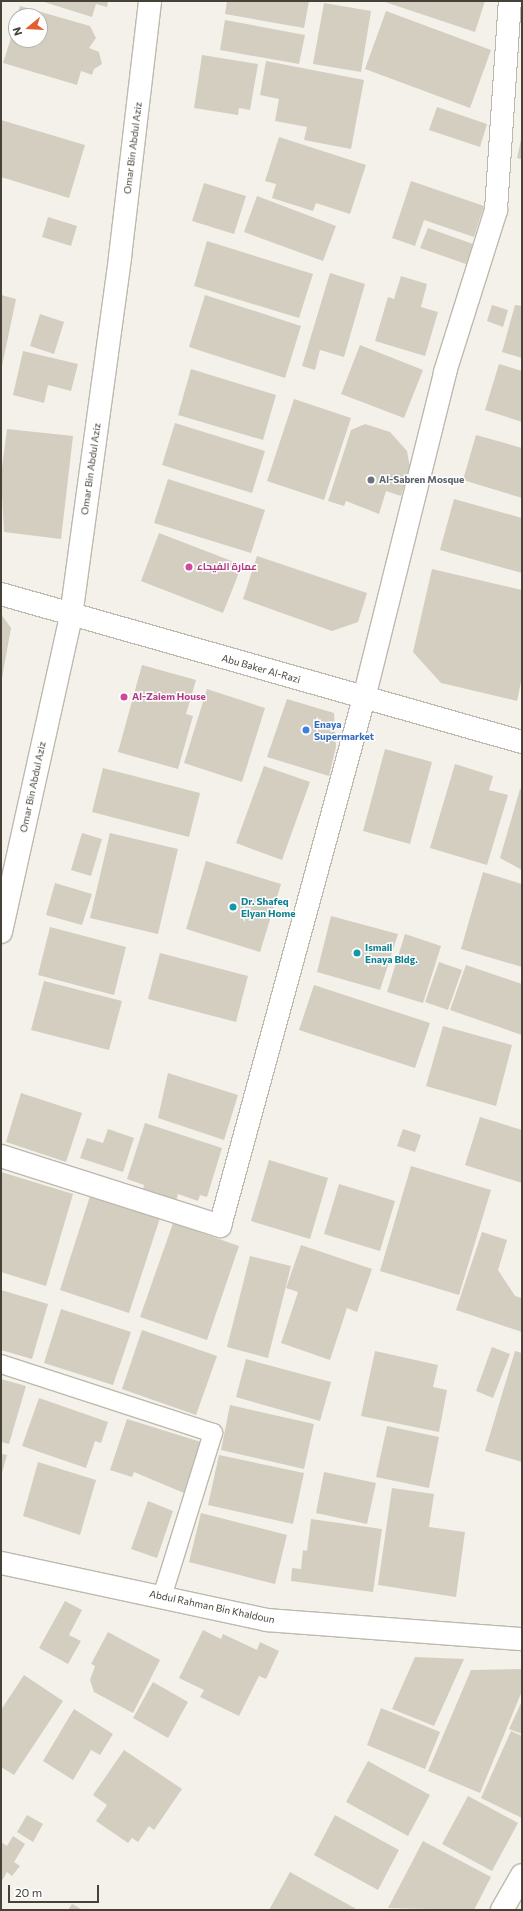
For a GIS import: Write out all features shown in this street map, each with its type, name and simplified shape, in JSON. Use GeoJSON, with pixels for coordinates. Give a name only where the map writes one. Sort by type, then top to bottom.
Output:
{"type":"FeatureCollection","features":[{"type":"Feature","properties":{"kind":"street","name":"Omar Bin Abdul Aziz"},"geometry":{"type":"LineString","coordinates":[[1,932],[71,616],[120,257],[150,1]]}},
{"type":"Feature","properties":{"kind":"street"},"geometry":{"type":"LineString","coordinates":[[1,1156],[220,1226],[364,698],[445,372],[496,210],[510,1]]}},
{"type":"Feature","properties":{"kind":"street","name":"Abu Baker Al-Razi"},"geometry":{"type":"LineString","coordinates":[[1,594],[71,616],[522,742]]}},
{"type":"Feature","properties":{"kind":"street","name":"Abdul Rahman Bin Khaldoun"},"geometry":{"type":"LineString","coordinates":[[1,1563],[267,1620],[522,1639]]}},
{"type":"Feature","properties":{"kind":"street"},"geometry":{"type":"LineString","coordinates":[[502,1910],[522,1875]]}},
{"type":"Feature","properties":{"kind":"lane"},"geometry":{"type":"LineString","coordinates":[[1,1364],[213,1432],[162,1597]]}},
{"type":"Feature","properties":{"kind":"building"},"geometry":{"type":"Polygon","coordinates":[[[41,1],[108,1],[107,7],[96,4],[92,17],[41,1]]]}},
{"type":"Feature","properties":{"kind":"building"},"geometry":{"type":"Polygon","coordinates":[[[227,1],[309,1],[304,28],[225,14],[227,1]]]}},
{"type":"Feature","properties":{"kind":"building"},"geometry":{"type":"Polygon","coordinates":[[[382,1],[485,1],[475,32],[382,1]]]}},
{"type":"Feature","properties":{"kind":"building"},"geometry":{"type":"Polygon","coordinates":[[[324,3],[371,11],[361,72],[313,64],[324,3]]]}},
{"type":"Feature","properties":{"kind":"building"},"geometry":{"type":"Polygon","coordinates":[[[386,11],[491,50],[470,108],[365,69],[386,11]]]}},
{"type":"Feature","properties":{"kind":"building"},"geometry":{"type":"Polygon","coordinates":[[[48,14],[90,26],[96,38],[89,48],[99,52],[102,64],[94,69],[92,75],[81,71],[77,85],[3,63],[8,47],[48,48],[48,14]]]}},
{"type":"Feature","properties":{"kind":"building"},"geometry":{"type":"Polygon","coordinates":[[[225,20],[305,35],[299,64],[220,50],[225,20]]]}},
{"type":"Feature","properties":{"kind":"building"},"geometry":{"type":"Polygon","coordinates":[[[202,55],[258,64],[250,110],[239,108],[238,115],[194,108],[202,55]]]}},
{"type":"Feature","properties":{"kind":"building"},"geometry":{"type":"Polygon","coordinates":[[[266,61],[364,80],[351,149],[304,140],[307,127],[275,121],[279,99],[260,95],[266,61]]]}},
{"type":"Feature","properties":{"kind":"building"},"geometry":{"type":"Polygon","coordinates":[[[437,107],[487,124],[480,147],[429,130],[437,107]]]}},
{"type":"Feature","properties":{"kind":"building"},"geometry":{"type":"Polygon","coordinates":[[[1,120],[85,145],[69,198],[1,177],[1,120]]]}},
{"type":"Feature","properties":{"kind":"building"},"geometry":{"type":"Polygon","coordinates":[[[279,137],[366,165],[350,214],[316,203],[313,211],[272,198],[276,184],[265,181],[279,137]]]}},
{"type":"Feature","properties":{"kind":"building"},"geometry":{"type":"Polygon","coordinates":[[[521,140],[522,141],[522,159],[517,158],[521,140]]]}},
{"type":"Feature","properties":{"kind":"building"},"geometry":{"type":"Polygon","coordinates":[[[411,181],[484,206],[474,237],[424,220],[415,246],[392,238],[411,181]]]}},
{"type":"Feature","properties":{"kind":"building"},"geometry":{"type":"Polygon","coordinates":[[[204,183],[246,196],[234,234],[192,221],[204,183]]]}},
{"type":"Feature","properties":{"kind":"building"},"geometry":{"type":"Polygon","coordinates":[[[257,196],[336,226],[323,261],[244,232],[257,196]]]}},
{"type":"Feature","properties":{"kind":"building"},"geometry":{"type":"Polygon","coordinates":[[[48,217],[77,226],[71,246],[42,237],[48,217]]]}},
{"type":"Feature","properties":{"kind":"building"},"geometry":{"type":"Polygon","coordinates":[[[428,228],[473,244],[466,264],[420,248],[428,228]]]}},
{"type":"Feature","properties":{"kind":"building"},"geometry":{"type":"Polygon","coordinates":[[[207,241],[313,274],[299,318],[194,286],[207,241]]]}},
{"type":"Feature","properties":{"kind":"building"},"geometry":{"type":"Polygon","coordinates":[[[330,273],[365,284],[344,357],[320,350],[315,370],[302,366],[330,273]]]}},
{"type":"Feature","properties":{"kind":"building"},"geometry":{"type":"Polygon","coordinates":[[[401,276],[427,284],[421,307],[438,312],[425,356],[375,341],[388,297],[394,299],[401,276]]]}},
{"type":"Feature","properties":{"kind":"building"},"geometry":{"type":"Polygon","coordinates":[[[1,295],[16,299],[2,366],[1,366],[1,295]]]}},
{"type":"Feature","properties":{"kind":"building"},"geometry":{"type":"Polygon","coordinates":[[[205,295],[301,326],[285,378],[189,347],[205,295]]]}},
{"type":"Feature","properties":{"kind":"building"},"geometry":{"type":"Polygon","coordinates":[[[492,305],[508,310],[503,327],[487,321],[492,305]]]}},
{"type":"Feature","properties":{"kind":"building"},"geometry":{"type":"Polygon","coordinates":[[[515,305],[522,306],[522,358],[502,352],[515,305]]]}},
{"type":"Feature","properties":{"kind":"building"},"geometry":{"type":"Polygon","coordinates":[[[40,314],[64,322],[54,354],[30,346],[40,314]]]}},
{"type":"Feature","properties":{"kind":"building"},"geometry":{"type":"Polygon","coordinates":[[[360,345],[423,370],[404,418],[341,394],[360,345]]]}},
{"type":"Feature","properties":{"kind":"building"},"geometry":{"type":"Polygon","coordinates":[[[23,351],[78,364],[71,391],[48,385],[44,403],[13,395],[23,351]]]}},
{"type":"Feature","properties":{"kind":"building"},"geometry":{"type":"Polygon","coordinates":[[[499,364],[522,371],[522,422],[485,410],[499,364]]]}},
{"type":"Feature","properties":{"kind":"building"},"geometry":{"type":"Polygon","coordinates":[[[191,369],[276,395],[263,440],[178,415],[191,369]]]}},
{"type":"Feature","properties":{"kind":"building"},"geometry":{"type":"Polygon","coordinates":[[[294,399],[351,418],[324,500],[267,481],[294,399]]]}},
{"type":"Feature","properties":{"kind":"building"},"geometry":{"type":"Polygon","coordinates":[[[175,423],[265,451],[252,493],[162,465],[175,423]]]}},
{"type":"Feature","properties":{"kind":"building","name":"Al-Sabren Mosque"},"geometry":{"type":"Polygon","coordinates":[[[365,424],[390,432],[407,451],[410,468],[401,496],[386,491],[379,514],[346,501],[344,506],[328,501],[351,430],[365,424]]]}},
{"type":"Feature","properties":{"kind":"building"},"geometry":{"type":"Polygon","coordinates":[[[7,429],[73,436],[61,539],[4,532],[1,475],[7,429]]]}},
{"type":"Feature","properties":{"kind":"building"},"geometry":{"type":"Polygon","coordinates":[[[476,435],[522,448],[522,498],[463,480],[476,435]]]}},
{"type":"Feature","properties":{"kind":"building"},"geometry":{"type":"Polygon","coordinates":[[[168,479],[265,510],[251,553],[154,523],[168,479]]]}},
{"type":"Feature","properties":{"kind":"building"},"geometry":{"type":"Polygon","coordinates":[[[454,499],[522,518],[522,573],[440,550],[454,499]]]}},
{"type":"Feature","properties":{"kind":"building"},"geometry":{"type":"Polygon","coordinates":[[[159,533],[242,565],[223,613],[141,581],[159,533]]]}},
{"type":"Feature","properties":{"kind":"building"},"geometry":{"type":"Polygon","coordinates":[[[257,556],[367,593],[358,622],[332,631],[243,599],[257,556]]]}},
{"type":"Feature","properties":{"kind":"building"},"geometry":{"type":"Polygon","coordinates":[[[432,569],[522,590],[522,677],[517,701],[441,683],[413,652],[432,569]]]}},
{"type":"Feature","properties":{"kind":"building"},"geometry":{"type":"Polygon","coordinates":[[[1,614],[11,628],[2,678],[1,678],[1,614]]]}},
{"type":"Feature","properties":{"kind":"building"},"geometry":{"type":"Polygon","coordinates":[[[142,665],[196,680],[186,714],[193,716],[178,769],[118,752],[142,665]]]}},
{"type":"Feature","properties":{"kind":"building"},"geometry":{"type":"Polygon","coordinates":[[[207,689],[265,708],[242,782],[184,763],[207,689]]]}},
{"type":"Feature","properties":{"kind":"building","name":"Enaya Supermarket"},"geometry":{"type":"Polygon","coordinates":[[[287,699],[334,713],[336,747],[329,776],[267,757],[287,699]]]}},
{"type":"Feature","properties":{"kind":"building"},"geometry":{"type":"Polygon","coordinates":[[[385,749],[432,762],[410,844],[363,831],[385,749]]]}},
{"type":"Feature","properties":{"kind":"building"},"geometry":{"type":"Polygon","coordinates":[[[455,764],[493,776],[489,790],[508,795],[487,865],[430,848],[455,764]]]}},
{"type":"Feature","properties":{"kind":"building"},"geometry":{"type":"Polygon","coordinates":[[[264,766],[310,782],[282,860],[236,843],[264,766]]]}},
{"type":"Feature","properties":{"kind":"building"},"geometry":{"type":"Polygon","coordinates":[[[103,768],[200,793],[189,837],[92,812],[103,768]]]}},
{"type":"Feature","properties":{"kind":"building"},"geometry":{"type":"Polygon","coordinates":[[[520,789],[522,790],[522,870],[500,858],[520,789]]]}},
{"type":"Feature","properties":{"kind":"building"},"geometry":{"type":"Polygon","coordinates":[[[82,833],[102,839],[91,876],[71,870],[82,833]]]}},
{"type":"Feature","properties":{"kind":"building"},"geometry":{"type":"Polygon","coordinates":[[[110,833],[178,849],[158,934],[90,918],[110,833]]]}},
{"type":"Feature","properties":{"kind":"building","name":"Dr. Shafeq Elyan Home"},"geometry":{"type":"Polygon","coordinates":[[[206,861],[281,884],[260,952],[186,929],[206,861]]]}},
{"type":"Feature","properties":{"kind":"building"},"geometry":{"type":"Polygon","coordinates":[[[483,872],[522,884],[522,967],[461,949],[483,872]]]}},
{"type":"Feature","properties":{"kind":"building"},"geometry":{"type":"Polygon","coordinates":[[[55,883],[92,894],[82,925],[46,915],[55,883]]]}},
{"type":"Feature","properties":{"kind":"building","name":"Ismail Enaya Bldg."},"geometry":{"type":"Polygon","coordinates":[[[331,916],[398,934],[380,990],[317,972],[331,916]]]}},
{"type":"Feature","properties":{"kind":"building"},"geometry":{"type":"Polygon","coordinates":[[[50,927],[126,947],[114,995],[38,975],[50,927]]]}},
{"type":"Feature","properties":{"kind":"building"},"geometry":{"type":"Polygon","coordinates":[[[405,934],[441,946],[423,1003],[387,992],[405,934]]]}},
{"type":"Feature","properties":{"kind":"building"},"geometry":{"type":"Polygon","coordinates":[[[160,953],[248,976],[236,1022],[148,999],[160,953]]]}},
{"type":"Feature","properties":{"kind":"building"},"geometry":{"type":"Polygon","coordinates":[[[439,962],[462,970],[448,1010],[425,1002],[439,962]]]}},
{"type":"Feature","properties":{"kind":"building"},"geometry":{"type":"Polygon","coordinates":[[[466,965],[522,984],[522,1035],[450,1010],[466,965]]]}},
{"type":"Feature","properties":{"kind":"building"},"geometry":{"type":"Polygon","coordinates":[[[44,981],[122,1001],[109,1050],[31,1030],[44,981]]]}},
{"type":"Feature","properties":{"kind":"building"},"geometry":{"type":"Polygon","coordinates":[[[314,985],[430,1023],[415,1068],[299,1030],[314,985]]]}},
{"type":"Feature","properties":{"kind":"building"},"geometry":{"type":"Polygon","coordinates":[[[443,1026],[512,1045],[496,1106],[426,1086],[443,1026]]]}},
{"type":"Feature","properties":{"kind":"building"},"geometry":{"type":"Polygon","coordinates":[[[168,1073],[238,1095],[224,1140],[158,1118],[168,1073]]]}},
{"type":"Feature","properties":{"kind":"building"},"geometry":{"type":"Polygon","coordinates":[[[21,1093],[82,1113],[66,1162],[6,1142],[21,1093]]]}},
{"type":"Feature","properties":{"kind":"building"},"geometry":{"type":"Polygon","coordinates":[[[480,1117],[522,1130],[522,1183],[465,1165],[480,1117]]]}},
{"type":"Feature","properties":{"kind":"building"},"geometry":{"type":"Polygon","coordinates":[[[145,1123],[222,1148],[207,1197],[200,1195],[198,1201],[178,1194],[176,1201],[143,1189],[144,1185],[127,1179],[145,1123]]]}},
{"type":"Feature","properties":{"kind":"building"},"geometry":{"type":"Polygon","coordinates":[[[108,1129],[134,1138],[123,1172],[80,1158],[87,1138],[103,1143],[108,1129]]]}},
{"type":"Feature","properties":{"kind":"building"},"geometry":{"type":"Polygon","coordinates":[[[403,1129],[421,1135],[415,1152],[397,1146],[403,1129]]]}},
{"type":"Feature","properties":{"kind":"building"},"geometry":{"type":"Polygon","coordinates":[[[269,1160],[328,1178],[310,1239],[251,1221],[269,1160]]]}},
{"type":"Feature","properties":{"kind":"building"},"geometry":{"type":"Polygon","coordinates":[[[411,1166],[491,1190],[459,1295],[380,1271],[411,1166]]]}},
{"type":"Feature","properties":{"kind":"building"},"geometry":{"type":"Polygon","coordinates":[[[1,1172],[73,1194],[46,1286],[1,1272],[1,1172]]]}},
{"type":"Feature","properties":{"kind":"building"},"geometry":{"type":"Polygon","coordinates":[[[339,1184],[395,1201],[380,1251],[324,1234],[339,1184]]]}},
{"type":"Feature","properties":{"kind":"building"},"geometry":{"type":"Polygon","coordinates":[[[90,1196],[160,1218],[129,1313],[60,1290],[90,1196]]]}},
{"type":"Feature","properties":{"kind":"building"},"geometry":{"type":"Polygon","coordinates":[[[173,1223],[239,1246],[207,1340],[140,1317],[173,1223]]]}},
{"type":"Feature","properties":{"kind":"building"},"geometry":{"type":"Polygon","coordinates":[[[482,1232],[507,1240],[498,1270],[515,1296],[522,1298],[522,1332],[456,1310],[482,1232]]]}},
{"type":"Feature","properties":{"kind":"building"},"geometry":{"type":"Polygon","coordinates":[[[301,1245],[372,1269],[357,1312],[347,1308],[330,1360],[281,1343],[298,1292],[286,1288],[301,1245]]]}},
{"type":"Feature","properties":{"kind":"building"},"geometry":{"type":"Polygon","coordinates":[[[250,1256],[291,1266],[268,1358],[227,1347],[250,1256]]]}},
{"type":"Feature","properties":{"kind":"building"},"geometry":{"type":"Polygon","coordinates":[[[1,1290],[48,1304],[32,1359],[1,1350],[1,1290]]]}},
{"type":"Feature","properties":{"kind":"building"},"geometry":{"type":"Polygon","coordinates":[[[61,1309],[131,1332],[113,1385],[44,1363],[61,1309]]]}},
{"type":"Feature","properties":{"kind":"building"},"geometry":{"type":"Polygon","coordinates":[[[142,1330],[217,1356],[196,1415],[122,1389],[142,1330]]]}},
{"type":"Feature","properties":{"kind":"building"},"geometry":{"type":"Polygon","coordinates":[[[492,1347],[510,1354],[493,1398],[476,1391],[492,1347]]]}},
{"type":"Feature","properties":{"kind":"building"},"geometry":{"type":"Polygon","coordinates":[[[375,1351],[438,1365],[433,1387],[447,1390],[439,1432],[361,1416],[375,1351]]]}},
{"type":"Feature","properties":{"kind":"building"},"geometry":{"type":"Polygon","coordinates":[[[515,1351],[522,1353],[522,1462],[485,1451],[515,1351]]]}},
{"type":"Feature","properties":{"kind":"building"},"geometry":{"type":"Polygon","coordinates":[[[246,1359],[331,1382],[320,1421],[236,1397],[246,1359]]]}},
{"type":"Feature","properties":{"kind":"building"},"geometry":{"type":"Polygon","coordinates":[[[1,1379],[26,1386],[9,1444],[1,1442],[1,1379]]]}},
{"type":"Feature","properties":{"kind":"building"},"geometry":{"type":"Polygon","coordinates":[[[39,1398],[108,1422],[101,1443],[95,1441],[86,1468],[22,1446],[39,1398]]]}},
{"type":"Feature","properties":{"kind":"building"},"geometry":{"type":"Polygon","coordinates":[[[230,1405],[314,1424],[304,1469],[221,1450],[230,1405]]]}},
{"type":"Feature","properties":{"kind":"building"},"geometry":{"type":"Polygon","coordinates":[[[127,1419],[201,1442],[184,1493],[134,1472],[132,1477],[110,1470],[127,1419]]]}},
{"type":"Feature","properties":{"kind":"building"},"geometry":{"type":"Polygon","coordinates":[[[387,1426],[439,1437],[429,1488],[376,1477],[387,1426]]]}},
{"type":"Feature","properties":{"kind":"building"},"geometry":{"type":"Polygon","coordinates":[[[1,1454],[7,1455],[1,1476],[1,1454]]]}},
{"type":"Feature","properties":{"kind":"building"},"geometry":{"type":"Polygon","coordinates":[[[219,1455],[304,1473],[293,1524],[208,1505],[219,1455]]]}},
{"type":"Feature","properties":{"kind":"building"},"geometry":{"type":"Polygon","coordinates":[[[38,1462],[96,1480],[80,1535],[23,1516],[38,1462]]]}},
{"type":"Feature","properties":{"kind":"building"},"geometry":{"type":"Polygon","coordinates":[[[324,1472],[376,1483],[367,1524],[316,1513],[324,1472]]]}},
{"type":"Feature","properties":{"kind":"building"},"geometry":{"type":"Polygon","coordinates":[[[392,1488],[434,1494],[429,1527],[465,1532],[456,1597],[378,1585],[392,1488]]]}},
{"type":"Feature","properties":{"kind":"building"},"geometry":{"type":"Polygon","coordinates":[[[148,1501],[173,1511],[157,1558],[131,1549],[148,1501]]]}},
{"type":"Feature","properties":{"kind":"building"},"geometry":{"type":"Polygon","coordinates":[[[201,1513],[287,1535],[275,1584],[189,1562],[201,1513]]]}},
{"type":"Feature","properties":{"kind":"building"},"geometry":{"type":"Polygon","coordinates":[[[311,1519],[382,1529],[373,1592],[291,1581],[292,1568],[301,1569],[303,1550],[307,1551],[311,1519]]]}},
{"type":"Feature","properties":{"kind":"building"},"geometry":{"type":"Polygon","coordinates":[[[65,1601],[82,1610],[69,1635],[81,1641],[68,1664],[39,1648],[65,1601]]]}},
{"type":"Feature","properties":{"kind":"building"},"geometry":{"type":"Polygon","coordinates":[[[203,1630],[221,1639],[223,1634],[257,1650],[260,1642],[279,1651],[266,1679],[259,1676],[239,1716],[200,1697],[204,1690],[179,1678],[203,1630]]]}},
{"type":"Feature","properties":{"kind":"building"},"geometry":{"type":"Polygon","coordinates":[[[108,1632],[160,1660],[133,1713],[94,1692],[90,1680],[95,1666],[91,1664],[108,1632]]]}},
{"type":"Feature","properties":{"kind":"building"},"geometry":{"type":"Polygon","coordinates":[[[415,1657],[464,1659],[434,1726],[392,1709],[415,1657]]]}},
{"type":"Feature","properties":{"kind":"building"},"geometry":{"type":"Polygon","coordinates":[[[522,1669],[522,1691],[480,1793],[428,1771],[471,1670],[522,1669]]]}},
{"type":"Feature","properties":{"kind":"building"},"geometry":{"type":"Polygon","coordinates":[[[24,1675],[63,1701],[14,1775],[1,1767],[1,1710],[24,1675]]]}},
{"type":"Feature","properties":{"kind":"building"},"geometry":{"type":"Polygon","coordinates":[[[153,1682],[188,1702],[168,1738],[133,1718],[153,1682]]]}},
{"type":"Feature","properties":{"kind":"building"},"geometry":{"type":"Polygon","coordinates":[[[522,1701],[522,1734],[509,1729],[522,1701]]]}},
{"type":"Feature","properties":{"kind":"building"},"geometry":{"type":"Polygon","coordinates":[[[381,1708],[440,1732],[425,1769],[367,1745],[381,1708]]]}},
{"type":"Feature","properties":{"kind":"building"},"geometry":{"type":"Polygon","coordinates":[[[74,1709],[113,1734],[100,1755],[91,1750],[73,1780],[43,1761],[74,1709]]]}},
{"type":"Feature","properties":{"kind":"building"},"geometry":{"type":"Polygon","coordinates":[[[511,1731],[522,1736],[522,1818],[481,1798],[511,1731]]]}},
{"type":"Feature","properties":{"kind":"building"},"geometry":{"type":"Polygon","coordinates":[[[124,1750],[182,1789],[154,1830],[149,1826],[138,1842],[132,1838],[128,1843],[96,1821],[107,1805],[93,1795],[124,1750]]]}},
{"type":"Feature","properties":{"kind":"building"},"geometry":{"type":"Polygon","coordinates":[[[368,1761],[430,1795],[408,1836],[346,1802],[368,1761]]]}},
{"type":"Feature","properties":{"kind":"building"},"geometry":{"type":"Polygon","coordinates":[[[468,1796],[518,1823],[492,1871],[442,1844],[468,1796]]]}},
{"type":"Feature","properties":{"kind":"building"},"geometry":{"type":"Polygon","coordinates":[[[27,1815],[43,1824],[33,1842],[17,1832],[27,1815]]]}},
{"type":"Feature","properties":{"kind":"building"},"geometry":{"type":"Polygon","coordinates":[[[335,1815],[399,1850],[378,1890],[314,1855],[335,1815]]]}},
{"type":"Feature","properties":{"kind":"building"},"geometry":{"type":"Polygon","coordinates":[[[13,1836],[25,1844],[14,1862],[20,1866],[12,1876],[7,1872],[1,1882],[1,1842],[7,1846],[13,1836]]]}},
{"type":"Feature","properties":{"kind":"building"},"geometry":{"type":"Polygon","coordinates":[[[423,1841],[491,1877],[474,1910],[388,1908],[423,1841]]]}},
{"type":"Feature","properties":{"kind":"building"},"geometry":{"type":"Polygon","coordinates":[[[290,1872],[358,1910],[269,1910],[290,1872]]]}},
{"type":"Feature","properties":{"kind":"building"},"geometry":{"type":"Polygon","coordinates":[[[72,1904],[83,1910],[68,1910],[72,1904]]]}},
{"type":"Feature","properties":{"kind":"place","name":"Al-Sabren Mosque"},"geometry":{"type":"Point","coordinates":[371,480]}},
{"type":"Feature","properties":{"kind":"place","name":"عمارة الفيحاء"},"geometry":{"type":"Point","coordinates":[189,567]}},
{"type":"Feature","properties":{"kind":"place","name":"Al-Zaiem House"},"geometry":{"type":"Point","coordinates":[124,697]}},
{"type":"Feature","properties":{"kind":"place","name":"Enaya Supermarket"},"geometry":{"type":"Point","coordinates":[306,730]}},
{"type":"Feature","properties":{"kind":"place","name":"Dr. Shafeq Elyan Home"},"geometry":{"type":"Point","coordinates":[233,907]}},
{"type":"Feature","properties":{"kind":"place","name":"Ismail Enaya Bldg."},"geometry":{"type":"Point","coordinates":[357,953]}}]}
